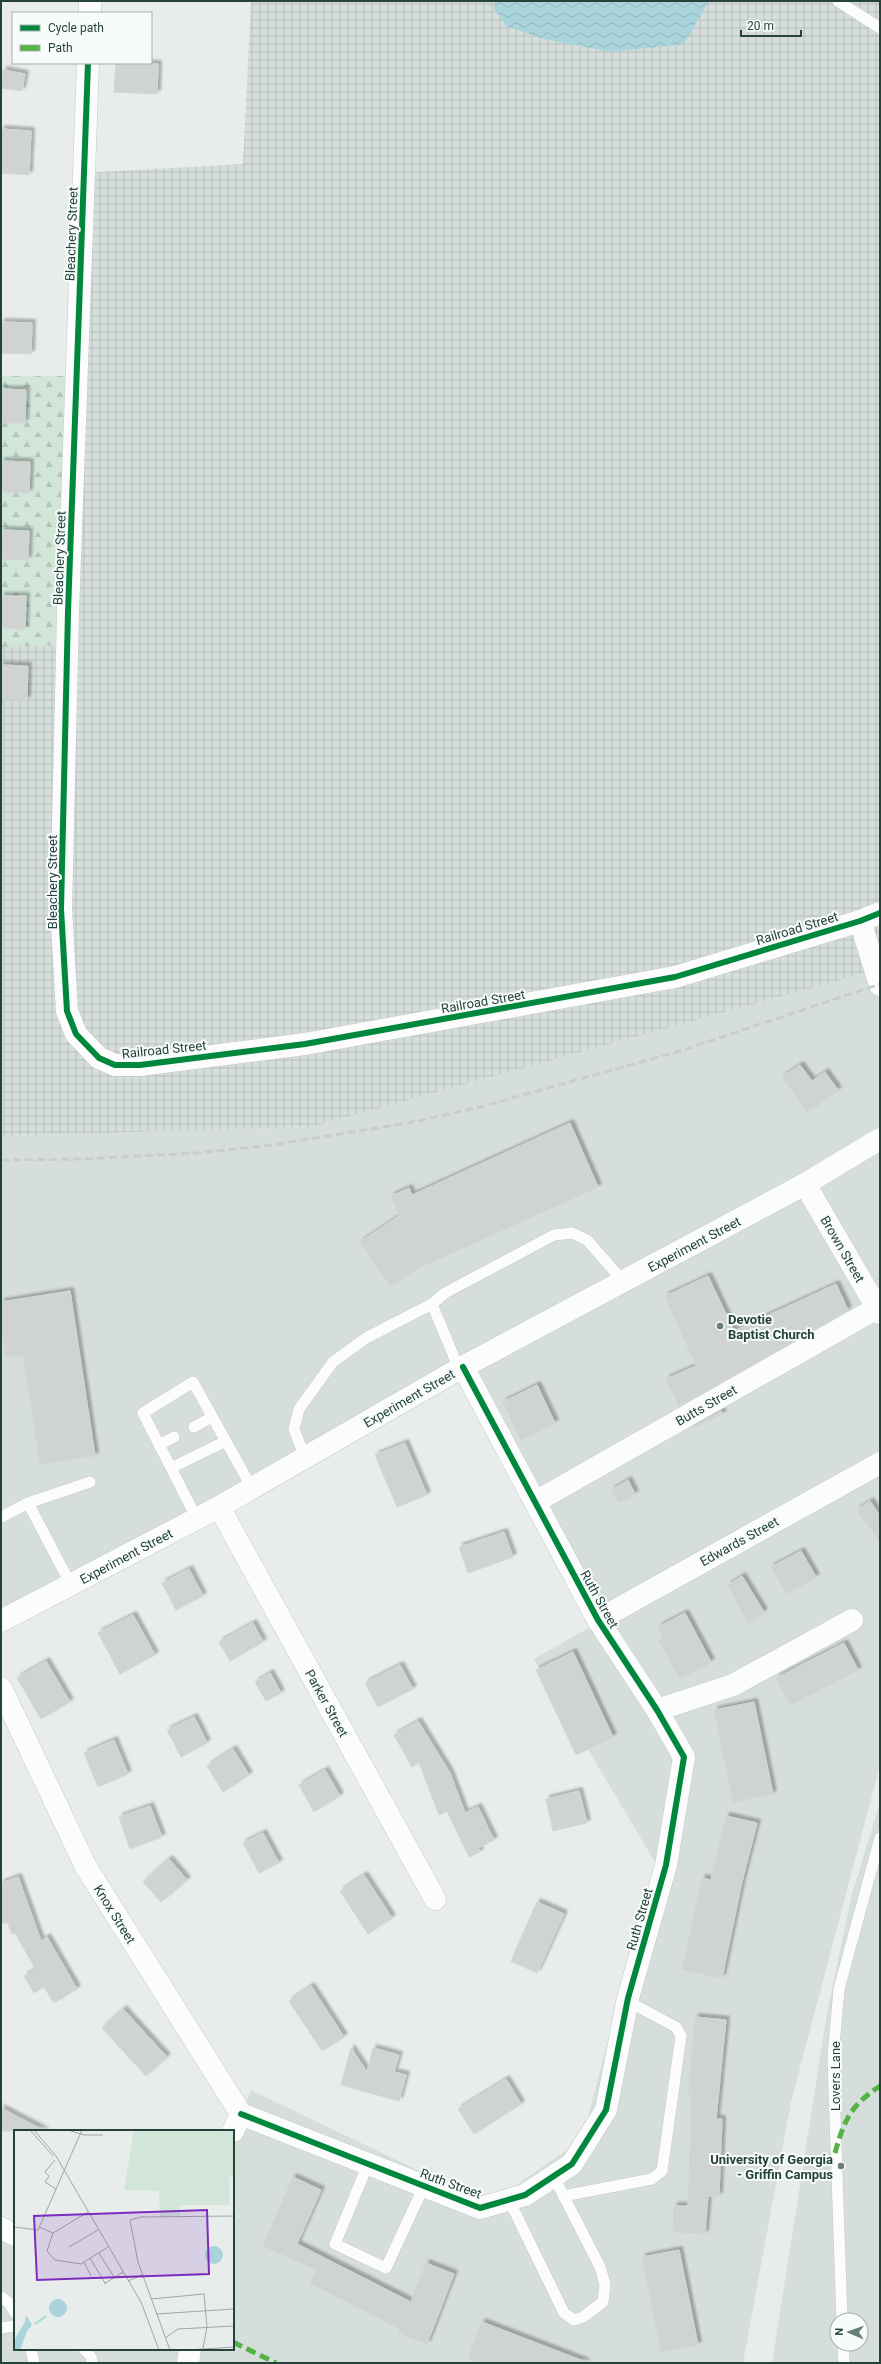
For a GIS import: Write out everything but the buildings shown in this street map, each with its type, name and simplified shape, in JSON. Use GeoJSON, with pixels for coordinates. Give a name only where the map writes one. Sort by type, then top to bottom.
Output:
{"type":"FeatureCollection","features":[{"type":"Feature","properties":{"kind":"street"},"geometry":{"type":"LineString","coordinates":[[90,1],[90,12]]}},
{"type":"Feature","properties":{"kind":"street","name":"Bleachery Street"},"geometry":{"type":"LineString","coordinates":[[87,1047],[76,1034],[67,1011],[61,909],[68,612],[88,64]]}},
{"type":"Feature","properties":{"kind":"street","name":"Railroad Street"},"geometry":{"type":"LineString","coordinates":[[87,1047],[100,1058],[115,1065],[140,1065],[305,1044],[675,977],[860,921],[880,913]]}},
{"type":"Feature","properties":{"kind":"street"},"geometry":{"type":"LineString","coordinates":[[860,921],[880,985]]}},
{"type":"Feature","properties":{"kind":"street","name":"Experiment Street"},"geometry":{"type":"LineString","coordinates":[[1,1622],[219,1507],[461,1368],[805,1184],[880,1139]]}},
{"type":"Feature","properties":{"kind":"street","name":"Brown Street"},"geometry":{"type":"LineString","coordinates":[[805,1184],[878,1311]]}},
{"type":"Feature","properties":{"kind":"street","name":"Butts Street"},"geometry":{"type":"LineString","coordinates":[[535,1502],[878,1311]]}},
{"type":"Feature","properties":{"kind":"street","name":"Ruth Street"},"geometry":{"type":"LineString","coordinates":[[237,2122],[368,2164],[480,2208],[558,2186],[606,2110],[627,2001],[666,1865],[684,1757],[657,1710],[598,1620],[461,1368]]}},
{"type":"Feature","properties":{"kind":"street","name":"Edwards Street"},"geometry":{"type":"LineString","coordinates":[[598,1620],[880,1463]]}},
{"type":"Feature","properties":{"kind":"street","name":"Parker Street"},"geometry":{"type":"LineString","coordinates":[[219,1507],[435,1899]]}},
{"type":"Feature","properties":{"kind":"street"},"geometry":{"type":"LineString","coordinates":[[657,1710],[733,1685],[852,1620]]}},
{"type":"Feature","properties":{"kind":"street","name":"Knox Street"},"geometry":{"type":"LineString","coordinates":[[1,1688],[86,1867],[237,2122]]}},
{"type":"Feature","properties":{"kind":"street"},"geometry":{"type":"LineString","coordinates":[[1,2228],[14,2234]]}},
{"type":"Feature","properties":{"kind":"street"},"geometry":{"type":"LineString","coordinates":[[188,2363],[190,2350]]}},
{"type":"Feature","properties":{"kind":"lane"},"geometry":{"type":"LineString","coordinates":[[838,1],[880,28]]}},
{"type":"Feature","properties":{"kind":"lane"},"geometry":{"type":"LineString","coordinates":[[305,1458],[294,1429],[299,1409],[333,1362],[366,1338],[432,1304],[445,1293],[554,1235],[572,1233],[586,1240],[623,1281]]}},
{"type":"Feature","properties":{"kind":"lane"},"geometry":{"type":"LineString","coordinates":[[432,1304],[461,1368]]}},
{"type":"Feature","properties":{"kind":"lane"},"geometry":{"type":"LineString","coordinates":[[197,1519],[144,1413],[193,1382],[252,1488]]}},
{"type":"Feature","properties":{"kind":"lane"},"geometry":{"type":"LineString","coordinates":[[194,1427],[212,1417]]}},
{"type":"Feature","properties":{"kind":"lane"},"geometry":{"type":"LineString","coordinates":[[159,1445],[174,1437]]}},
{"type":"Feature","properties":{"kind":"lane"},"geometry":{"type":"LineString","coordinates":[[171,1468],[226,1441]]}},
{"type":"Feature","properties":{"kind":"lane"},"geometry":{"type":"LineString","coordinates":[[1,1517],[28,1504],[90,1482]]}},
{"type":"Feature","properties":{"kind":"lane"},"geometry":{"type":"LineString","coordinates":[[28,1504],[71,1585]]}},
{"type":"Feature","properties":{"kind":"lane","name":"Lovers Lane"},"geometry":{"type":"LineString","coordinates":[[842,2312],[833,2057],[839,1989],[880,1838]]}},
{"type":"Feature","properties":{"kind":"lane"},"geometry":{"type":"LineString","coordinates":[[509,2200],[564,2313],[574,2320],[583,2317],[602,2302],[606,2284],[600,2267],[558,2186],[652,2179],[662,2172],[681,2036],[676,2027],[627,2001]]}},
{"type":"Feature","properties":{"kind":"lane"},"geometry":{"type":"LineString","coordinates":[[368,2164],[335,2244],[386,2268],[424,2186]]}},
{"type":"Feature","properties":{"kind":"lane"},"geometry":{"type":"LineString","coordinates":[[1,2297],[9,2303],[14,2311]]}},
{"type":"Feature","properties":{"kind":"lane"},"geometry":{"type":"LineString","coordinates":[[1,2328],[14,2326]]}},
{"type":"Feature","properties":{"kind":"lane"},"geometry":{"type":"LineString","coordinates":[[31,2350],[34,2363]]}},
{"type":"Feature","properties":{"kind":"lane"},"geometry":{"type":"LineString","coordinates":[[85,2350],[90,2356],[92,2363]]}},
{"type":"Feature","properties":{"kind":"lane"},"geometry":{"type":"LineString","coordinates":[[843,2352],[844,2363]]}},
{"type":"Feature","properties":{"kind":"shaded area"},"geometry":{"type":"Polygon","coordinates":[[[251,1],[880,1],[880,969],[311,1127],[1,1136],[1,647],[69,645],[80,173],[243,164],[251,1]]]}},
{"type":"Feature","properties":{"kind":"shaded area"},"geometry":{"type":"Polygon","coordinates":[[[880,969],[880,1765],[791,2102],[743,2363],[1,2363],[1,2216],[14,2222],[14,2350],[234,2350],[234,2130],[251,2090],[488,2204],[582,2140],[655,1862],[534,1659],[599,1622],[461,1366],[1,1622],[1,1136],[311,1127],[880,969]]]}},
{"type":"Feature","properties":{"kind":"shaded area","name":"University of Georgia - Griffin Campus"},"geometry":{"type":"Polygon","coordinates":[[[880,1802],[880,2363],[772,2363],[827,2013],[852,1894],[880,1802]]]}},
{"type":"Feature","properties":{"kind":"green space"},"geometry":{"type":"Polygon","coordinates":[[[1,376],[76,376],[69,645],[1,647],[1,376]]]}},
{"type":"Feature","properties":{"kind":"water"},"geometry":{"type":"Polygon","coordinates":[[[495,1],[709,1],[684,44],[611,52],[544,39],[506,26],[494,8],[495,1]]]}},
{"type":"Feature","properties":{"kind":"railway"},"geometry":{"type":"LineString","coordinates":[[1,1160],[82,1159],[196,1153],[265,1146],[408,1123],[480,1107],[680,1051],[880,984]]}},
{"type":"Feature","properties":{"kind":"marked path"},"geometry":{"type":"LineString","coordinates":[[835,2153],[842,2131],[850,2114],[862,2100],[880,2086]]}},
{"type":"Feature","properties":{"kind":"marked path"},"geometry":{"type":"LineString","coordinates":[[234,2342],[276,2363]]}},
{"type":"Feature","properties":{"kind":"cycle path"},"geometry":{"type":"LineString","coordinates":[[88,64],[68,612],[61,909],[67,1011],[76,1034],[99,1058],[115,1065],[140,1065],[305,1044],[675,977],[860,921],[880,913]]}},
{"type":"Feature","properties":{"kind":"cycle path"},"geometry":{"type":"LineString","coordinates":[[241,2114],[480,2208],[525,2195],[572,2164],[606,2110],[628,1998],[666,1865],[684,1757],[657,1710],[598,1620],[463,1367]]}},
{"type":"Feature","properties":{"kind":"place","name":"Devotie Baptist Church"},"geometry":{"type":"Point","coordinates":[720,1326]}},
{"type":"Feature","properties":{"kind":"place","name":"University of Georgia - Griffin Campus"},"geometry":{"type":"Point","coordinates":[841,2166]}}]}
